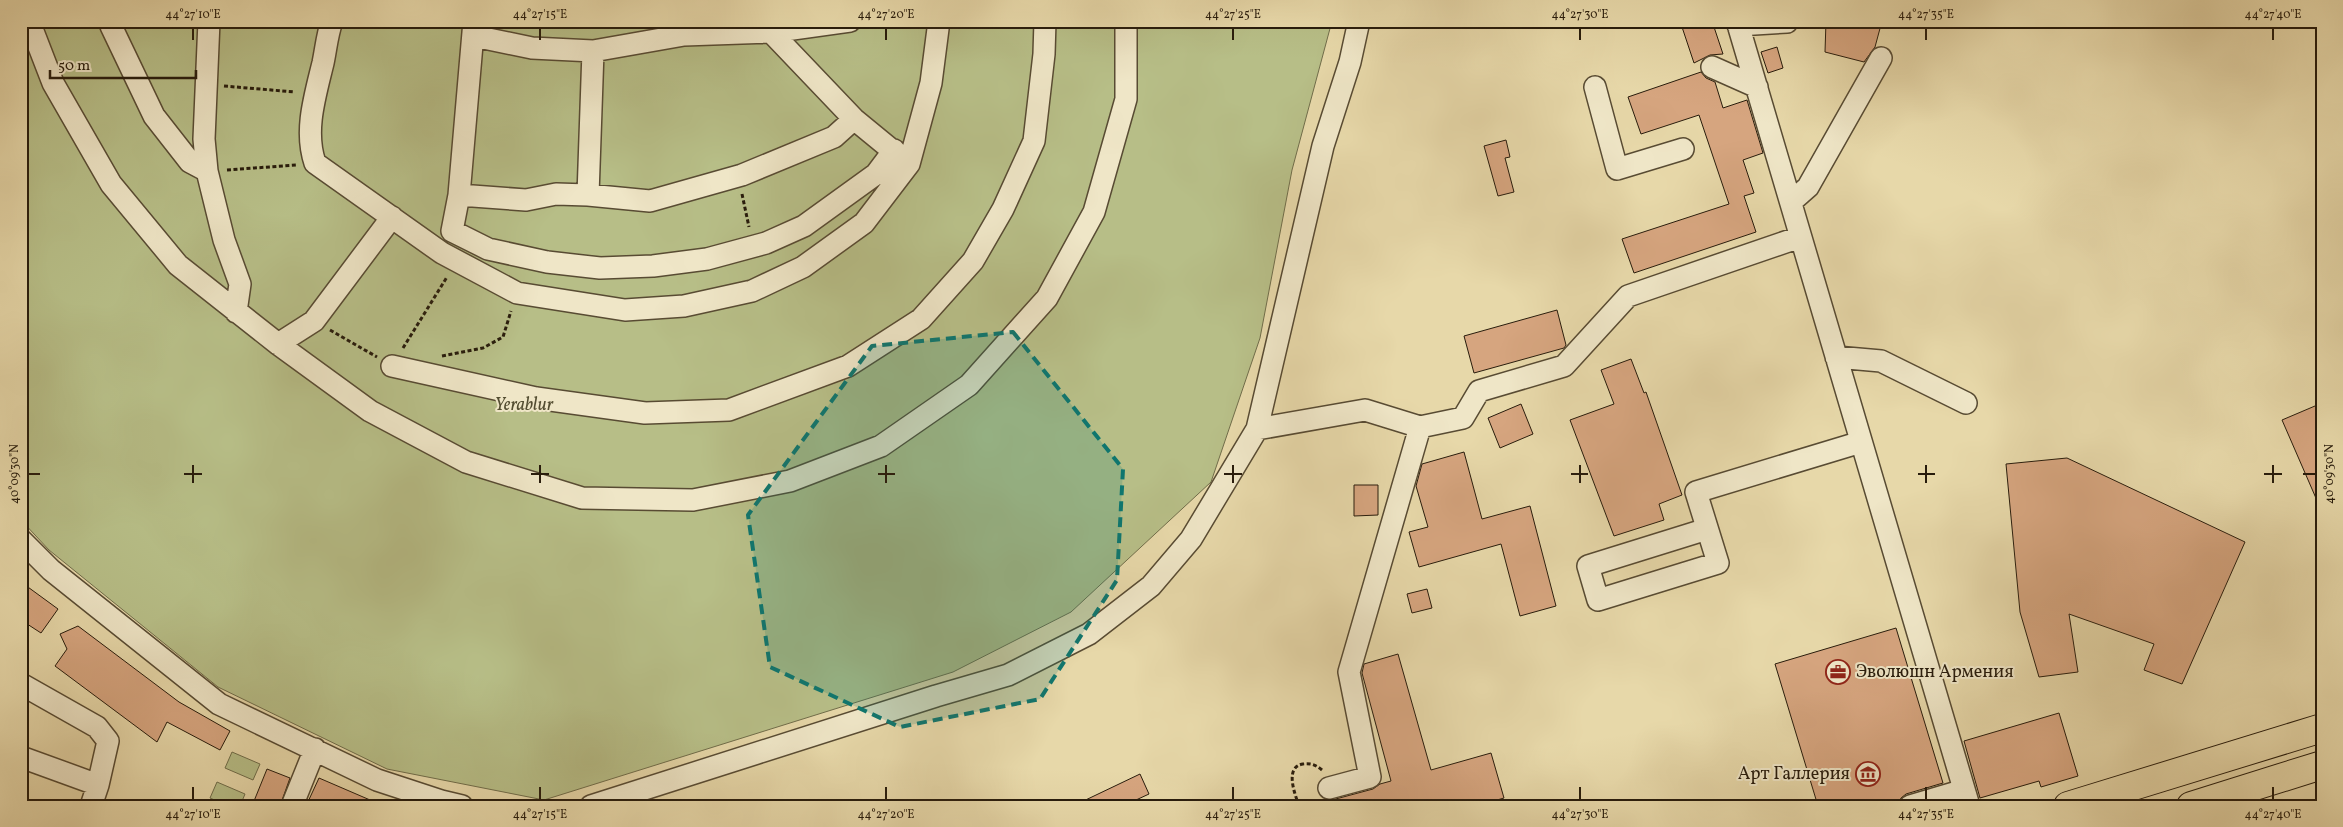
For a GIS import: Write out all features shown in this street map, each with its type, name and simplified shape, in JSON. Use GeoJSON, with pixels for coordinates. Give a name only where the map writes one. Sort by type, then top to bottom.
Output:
{"type":"FeatureCollection","features":[{"type":"Feature","properties":{"kind":"highway"},"geometry":{"type":"LineString","coordinates":[[2068,806],[2322,728]]}},
{"type":"Feature","properties":{"kind":"highway"},"geometry":{"type":"LineString","coordinates":[[2191,806],[2236,799],[2322,765]]}},
{"type":"Feature","properties":{"kind":"street"},"geometry":{"type":"LineString","coordinates":[[29,21],[53,84],[111,184],[178,265],[278,344],[370,411],[466,462],[582,498],[693,500],[790,481],[881,446],[969,385],[1047,298],[1094,212],[1126,99],[1126,21]]}},
{"type":"Feature","properties":{"kind":"street"},"geometry":{"type":"LineString","coordinates":[[208,21],[204,139],[207,171],[224,240],[240,284],[236,312]]}},
{"type":"Feature","properties":{"kind":"street"},"geometry":{"type":"LineString","coordinates":[[850,21],[772,32],[718,33],[683,28],[593,51],[532,48],[474,29],[459,195],[452,231],[488,249],[547,262],[600,268],[653,266],[707,259],[753,247],[804,226],[902,157]]}},
{"type":"Feature","properties":{"kind":"street"},"geometry":{"type":"LineString","coordinates":[[331,25],[315,93],[310,148],[315,164],[392,217],[399,224],[457,261],[517,293],[626,310],[684,306],[752,291],[803,267],[864,223],[902,157],[931,84],[939,21]]}},
{"type":"Feature","properties":{"kind":"street"},"geometry":{"type":"LineString","coordinates":[[392,366],[536,398],[645,413],[729,410],[848,366],[921,319],[973,261],[1003,209],[1034,141],[1044,54],[1045,21]]}},
{"type":"Feature","properties":{"kind":"street"},"geometry":{"type":"LineString","coordinates":[[591,806],[926,699],[1008,676],[1089,634],[1151,586],[1191,539],[1257,429],[1323,146],[1350,62],[1359,21]]}},
{"type":"Feature","properties":{"kind":"street"},"geometry":{"type":"LineString","coordinates":[[1787,22],[1738,23],[1966,798],[1910,806]]}},
{"type":"Feature","properties":{"kind":"street"},"geometry":{"type":"LineString","coordinates":[[111,26],[154,116],[190,162],[207,171]]}},
{"type":"Feature","properties":{"kind":"street"},"geometry":{"type":"LineString","coordinates":[[772,32],[854,119],[902,157]]}},
{"type":"Feature","properties":{"kind":"street"},"geometry":{"type":"LineString","coordinates":[[588,195],[593,51]]}},
{"type":"Feature","properties":{"kind":"street"},"geometry":{"type":"LineString","coordinates":[[1790,202],[1808,187],[1881,58]]}},
{"type":"Feature","properties":{"kind":"street"},"geometry":{"type":"LineString","coordinates":[[1712,66],[1757,87]]}},
{"type":"Feature","properties":{"kind":"street"},"geometry":{"type":"LineString","coordinates":[[1595,87],[1617,169],[1684,149]]}},
{"type":"Feature","properties":{"kind":"street"},"geometry":{"type":"LineString","coordinates":[[459,195],[526,200],[556,194],[588,195],[650,201],[738,176],[834,137],[854,119]]}},
{"type":"Feature","properties":{"kind":"street"},"geometry":{"type":"LineString","coordinates":[[278,344],[314,321],[392,217]]}},
{"type":"Feature","properties":{"kind":"street"},"geometry":{"type":"LineString","coordinates":[[1257,429],[1366,410],[1420,427],[1463,418],[1479,392],[1564,366],[1628,296],[1800,237]]}},
{"type":"Feature","properties":{"kind":"street"},"geometry":{"type":"LineString","coordinates":[[1836,357],[1881,361],[1966,403]]}},
{"type":"Feature","properties":{"kind":"street"},"geometry":{"type":"LineString","coordinates":[[1329,788],[1370,777],[1349,672],[1420,427]]}},
{"type":"Feature","properties":{"kind":"street"},"geometry":{"type":"LineString","coordinates":[[1707,529],[1588,566],[1598,600],[1718,563],[1696,492],[1861,442]]}},
{"type":"Feature","properties":{"kind":"street"},"geometry":{"type":"LineString","coordinates":[[21,540],[52,570],[219,704],[377,780],[462,806]]}},
{"type":"Feature","properties":{"kind":"street"},"geometry":{"type":"LineString","coordinates":[[21,684],[97,726],[108,741],[91,806]]}},
{"type":"Feature","properties":{"kind":"street"},"geometry":{"type":"LineString","coordinates":[[292,806],[315,749]]}},
{"type":"Feature","properties":{"kind":"street"},"geometry":{"type":"LineString","coordinates":[[21,757],[98,785]]}},
{"type":"Feature","properties":{"kind":"path"},"geometry":{"type":"LineString","coordinates":[[282,21],[331,25]]}},
{"type":"Feature","properties":{"kind":"path"},"geometry":{"type":"LineString","coordinates":[[206,84],[315,93]]}},
{"type":"Feature","properties":{"kind":"path"},"geometry":{"type":"LineString","coordinates":[[207,171],[315,164]]}},
{"type":"Feature","properties":{"kind":"path"},"geometry":{"type":"LineString","coordinates":[[738,176],[753,247]]}},
{"type":"Feature","properties":{"kind":"path"},"geometry":{"type":"LineString","coordinates":[[314,321],[392,366],[457,261]]}},
{"type":"Feature","properties":{"kind":"path"},"geometry":{"type":"LineString","coordinates":[[438,357],[483,348],[503,337],[517,293]]}},
{"type":"Feature","properties":{"kind":"path"},"geometry":{"type":"LineString","coordinates":[[1299,806],[1292,779],[1293,771],[1299,765],[1316,765],[1321,769],[1329,788]]}},
{"type":"Feature","properties":{"kind":"highlighted area"},"geometry":{"type":"Polygon","coordinates":[[[1013,332],[1123,469],[1117,580],[1040,699],[900,727],[770,667],[748,515],[872,346],[1013,332]]]}},
{"type":"Feature","properties":{"kind":"green space","name":"Yerablur"},"geometry":{"type":"Polygon","coordinates":[[[21,21],[1332,21],[1292,170],[1260,338],[1211,482],[1071,612],[953,672],[544,800],[387,769],[218,687],[49,550],[21,520],[21,21]]]}},
{"type":"Feature","properties":{"kind":"green space"},"geometry":{"type":"Polygon","coordinates":[[[232,752],[260,764],[253,780],[225,768],[232,752]]]}},
{"type":"Feature","properties":{"kind":"green space"},"geometry":{"type":"Polygon","coordinates":[[[217,782],[245,794],[240,806],[228,806],[210,798],[217,782]]]}},
{"type":"Feature","properties":{"kind":"building"},"geometry":{"type":"Polygon","coordinates":[[[1680,21],[1712,21],[1723,54],[1710,55],[1694,63],[1680,21]]]}},
{"type":"Feature","properties":{"kind":"building"},"geometry":{"type":"Polygon","coordinates":[[[1826,21],[1882,21],[1875,47],[1864,62],[1825,52],[1826,21]]]}},
{"type":"Feature","properties":{"kind":"building"},"geometry":{"type":"Polygon","coordinates":[[[1777,47],[1783,68],[1768,73],[1761,52],[1777,47]]]}},
{"type":"Feature","properties":{"kind":"building"},"geometry":{"type":"Polygon","coordinates":[[[1701,72],[1706,78],[1715,82],[1723,108],[1747,100],[1763,153],[1743,160],[1754,193],[1744,196],[1756,232],[1634,273],[1622,239],[1729,204],[1699,115],[1641,134],[1628,97],[1701,72]]]}},
{"type":"Feature","properties":{"kind":"building"},"geometry":{"type":"Polygon","coordinates":[[[1506,140],[1510,157],[1505,158],[1514,192],[1498,196],[1484,146],[1506,140]]]}},
{"type":"Feature","properties":{"kind":"building"},"geometry":{"type":"Polygon","coordinates":[[[1557,310],[1566,345],[1564,348],[1474,373],[1464,336],[1557,310]]]}},
{"type":"Feature","properties":{"kind":"building"},"geometry":{"type":"Polygon","coordinates":[[[1631,359],[1644,393],[1646,392],[1682,495],[1659,504],[1664,520],[1614,536],[1570,420],[1614,404],[1601,370],[1631,359]]]}},
{"type":"Feature","properties":{"kind":"building"},"geometry":{"type":"Polygon","coordinates":[[[2322,403],[2322,512],[2282,420],[2322,403]]]}},
{"type":"Feature","properties":{"kind":"building"},"geometry":{"type":"Polygon","coordinates":[[[1521,404],[1533,434],[1500,448],[1488,418],[1521,404]]]}},
{"type":"Feature","properties":{"kind":"building"},"geometry":{"type":"Polygon","coordinates":[[[1464,452],[1482,519],[1530,506],[1556,606],[1520,616],[1501,544],[1419,567],[1409,532],[1428,527],[1416,486],[1422,464],[1464,452]]]}},
{"type":"Feature","properties":{"kind":"building"},"geometry":{"type":"Polygon","coordinates":[[[2067,458],[2245,542],[2182,684],[2144,670],[2154,644],[2069,614],[2078,672],[2039,677],[2020,612],[2006,464],[2067,458]]]}},
{"type":"Feature","properties":{"kind":"building"},"geometry":{"type":"Polygon","coordinates":[[[1354,485],[1378,485],[1378,515],[1354,516],[1354,485]]]}},
{"type":"Feature","properties":{"kind":"building"},"geometry":{"type":"Polygon","coordinates":[[[21,582],[58,609],[41,633],[21,620],[21,582]]]}},
{"type":"Feature","properties":{"kind":"building"},"geometry":{"type":"Polygon","coordinates":[[[1427,589],[1432,608],[1412,613],[1407,594],[1427,589]]]}},
{"type":"Feature","properties":{"kind":"building"},"geometry":{"type":"Polygon","coordinates":[[[78,626],[179,702],[230,731],[220,750],[167,722],[157,742],[55,666],[67,649],[60,634],[78,626]]]}},
{"type":"Feature","properties":{"kind":"building"},"geometry":{"type":"Polygon","coordinates":[[[1896,628],[1943,783],[1906,794],[1901,798],[1898,806],[1818,806],[1775,664],[1896,628]]]}},
{"type":"Feature","properties":{"kind":"building"},"geometry":{"type":"Polygon","coordinates":[[[1398,654],[1431,770],[1491,753],[1504,798],[1476,806],[1319,806],[1319,801],[1332,800],[1373,789],[1380,784],[1391,781],[1362,673],[1364,664],[1398,654]]]}},
{"type":"Feature","properties":{"kind":"building"},"geometry":{"type":"Polygon","coordinates":[[[2059,713],[2078,776],[2041,787],[2039,781],[1980,798],[1964,741],[2059,713]]]}},
{"type":"Feature","properties":{"kind":"building"},"geometry":{"type":"Polygon","coordinates":[[[267,769],[290,778],[280,806],[252,806],[267,769]]]}},
{"type":"Feature","properties":{"kind":"building"},"geometry":{"type":"Polygon","coordinates":[[[1140,774],[1149,794],[1123,806],[1073,806],[1140,774]]]}},
{"type":"Feature","properties":{"kind":"building"},"geometry":{"type":"Polygon","coordinates":[[[319,778],[384,806],[306,806],[319,778]]]}},
{"type":"Feature","properties":{"kind":"place","name":"Эволюшн Армения"},"geometry":{"type":"Point","coordinates":[1838,672]}},
{"type":"Feature","properties":{"kind":"place","name":"Арт Галлерия"},"geometry":{"type":"Point","coordinates":[1868,774]}}]}
